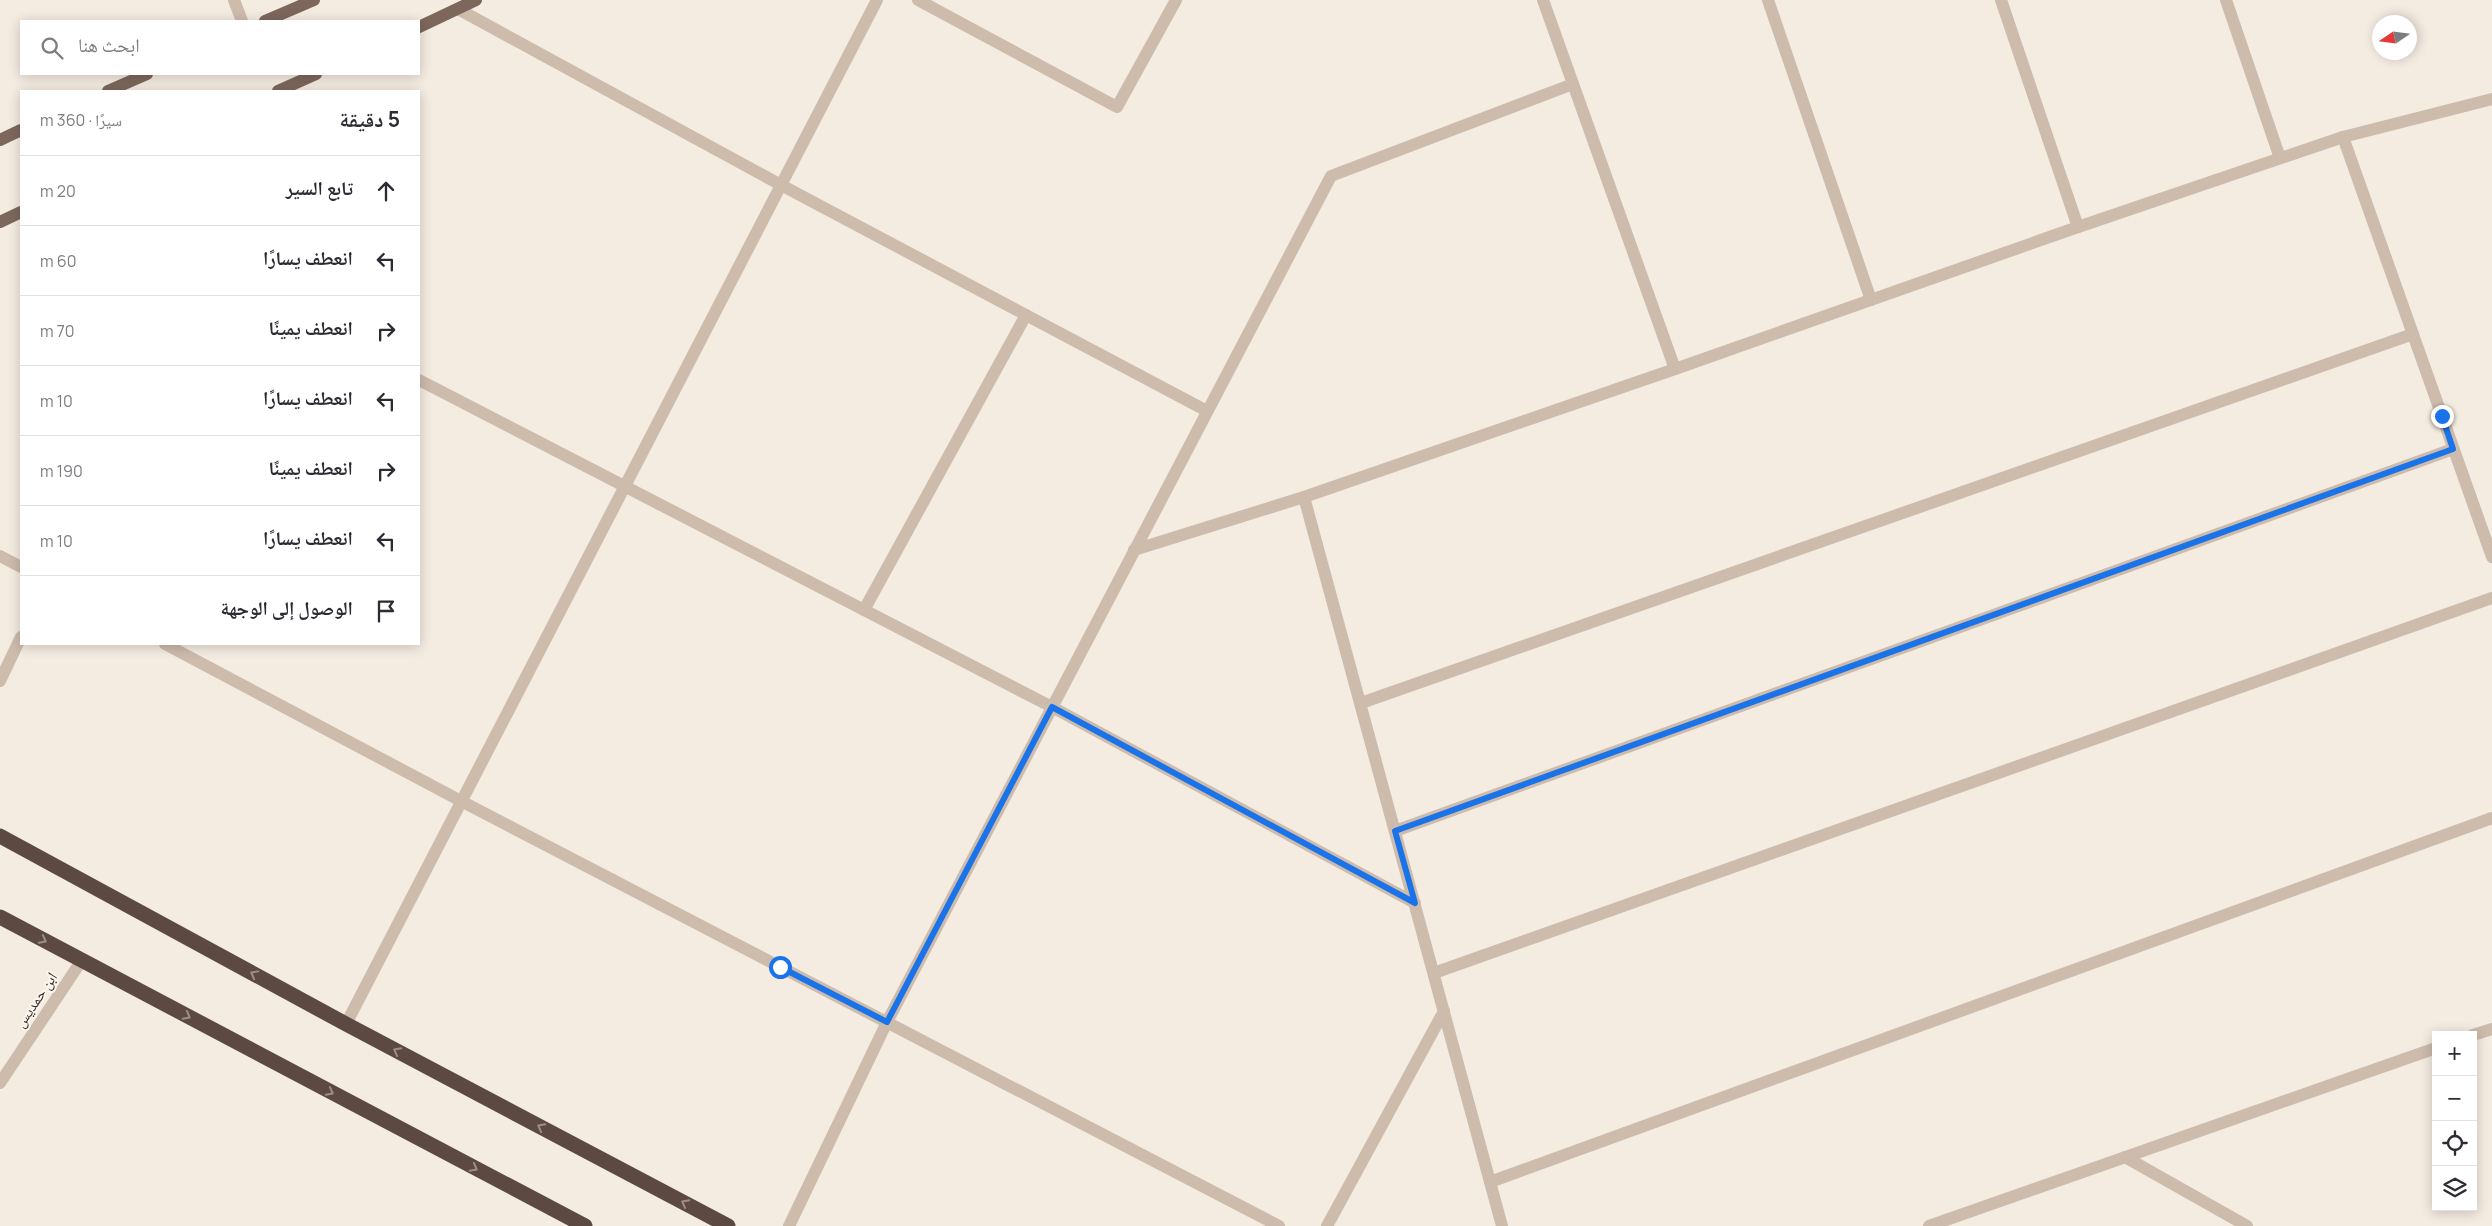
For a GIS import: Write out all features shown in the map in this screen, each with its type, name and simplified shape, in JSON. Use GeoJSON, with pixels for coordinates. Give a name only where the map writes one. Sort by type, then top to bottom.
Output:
{"type":"FeatureCollection","features":[{"type":"Feature","properties":{"kind":"highway"},"geometry":{"type":"LineString","coordinates":[[0,836],[346,1024],[728,1226]]}},
{"type":"Feature","properties":{"kind":"highway"},"geometry":{"type":"LineString","coordinates":[[0,917],[584,1226]]}},
{"type":"Feature","properties":{"kind":"main road"},"geometry":{"type":"LineString","coordinates":[[267,20],[314,0]]}},
{"type":"Feature","properties":{"kind":"main road"},"geometry":{"type":"LineString","coordinates":[[420,26],[476,0]]}},
{"type":"Feature","properties":{"kind":"main road"},"geometry":{"type":"LineString","coordinates":[[110,90],[145,75]]}},
{"type":"Feature","properties":{"kind":"main road"},"geometry":{"type":"LineString","coordinates":[[280,90],[314,75]]}},
{"type":"Feature","properties":{"kind":"main road"},"geometry":{"type":"LineString","coordinates":[[0,140],[20,130]]}},
{"type":"Feature","properties":{"kind":"main road"},"geometry":{"type":"LineString","coordinates":[[0,222],[20,212]]}},
{"type":"Feature","properties":{"kind":"street"},"geometry":{"type":"LineString","coordinates":[[234,0],[242,20]]}},
{"type":"Feature","properties":{"kind":"street"},"geometry":{"type":"LineString","coordinates":[[346,1024],[877,0]]}},
{"type":"Feature","properties":{"kind":"street"},"geometry":{"type":"LineString","coordinates":[[918,0],[1117,107],[1176,0]]}},
{"type":"Feature","properties":{"kind":"street"},"geometry":{"type":"LineString","coordinates":[[1543,0],[1675,369]]}},
{"type":"Feature","properties":{"kind":"street"},"geometry":{"type":"LineString","coordinates":[[1768,0],[1871,300]]}},
{"type":"Feature","properties":{"kind":"street"},"geometry":{"type":"LineString","coordinates":[[2002,0],[2078,226]]}},
{"type":"Feature","properties":{"kind":"street"},"geometry":{"type":"LineString","coordinates":[[2226,0],[2280,158]]}},
{"type":"Feature","properties":{"kind":"street"},"geometry":{"type":"LineString","coordinates":[[458,9],[781,185],[1207,411]]}},
{"type":"Feature","properties":{"kind":"street"},"geometry":{"type":"LineString","coordinates":[[789,1226],[887,1022],[1331,176],[1573,84]]}},
{"type":"Feature","properties":{"kind":"street"},"geometry":{"type":"LineString","coordinates":[[1134,550],[1304,496],[1675,369],[2078,226],[2343,137],[2492,99]]}},
{"type":"Feature","properties":{"kind":"street"},"geometry":{"type":"LineString","coordinates":[[2343,137],[2492,557]]}},
{"type":"Feature","properties":{"kind":"street"},"geometry":{"type":"LineString","coordinates":[[864,610],[1026,315]]}},
{"type":"Feature","properties":{"kind":"street"},"geometry":{"type":"LineString","coordinates":[[1361,703],[2413,334]]}},
{"type":"Feature","properties":{"kind":"street"},"geometry":{"type":"LineString","coordinates":[[420,381],[1052,707],[1415,903]]}},
{"type":"Feature","properties":{"kind":"street"},"geometry":{"type":"LineString","coordinates":[[1395,831],[2453,449]]}},
{"type":"Feature","properties":{"kind":"street"},"geometry":{"type":"LineString","coordinates":[[1304,496],[1502,1226]]}},
{"type":"Feature","properties":{"kind":"street"},"geometry":{"type":"LineString","coordinates":[[0,556],[20,566]]}},
{"type":"Feature","properties":{"kind":"street"},"geometry":{"type":"LineString","coordinates":[[1434,973],[2492,598]]}},
{"type":"Feature","properties":{"kind":"street"},"geometry":{"type":"LineString","coordinates":[[0,680],[20,639]]}},
{"type":"Feature","properties":{"kind":"street"},"geometry":{"type":"LineString","coordinates":[[167,645],[461,801],[1279,1226]]}},
{"type":"Feature","properties":{"kind":"street"},"geometry":{"type":"LineString","coordinates":[[1490,1182],[2492,818]]}},
{"type":"Feature","properties":{"kind":"street","name":"ابن حمديس"},"geometry":{"type":"LineString","coordinates":[[0,1083],[82,960]]}},
{"type":"Feature","properties":{"kind":"street"},"geometry":{"type":"LineString","coordinates":[[1328,1226],[1444,1011]]}},
{"type":"Feature","properties":{"kind":"street"},"geometry":{"type":"LineString","coordinates":[[2477,1034],[2492,1029]]}},
{"type":"Feature","properties":{"kind":"street"},"geometry":{"type":"LineString","coordinates":[[1928,1226],[2432,1049]]}},
{"type":"Feature","properties":{"kind":"street"},"geometry":{"type":"LineString","coordinates":[[2125,1157],[2247,1226]]}},
{"type":"Feature","properties":{"kind":"route"},"geometry":{"type":"LineString","coordinates":[[780,967],[887,1022],[1052,707],[1415,903],[1395,831],[2453,449],[2442,416]]}}]}
